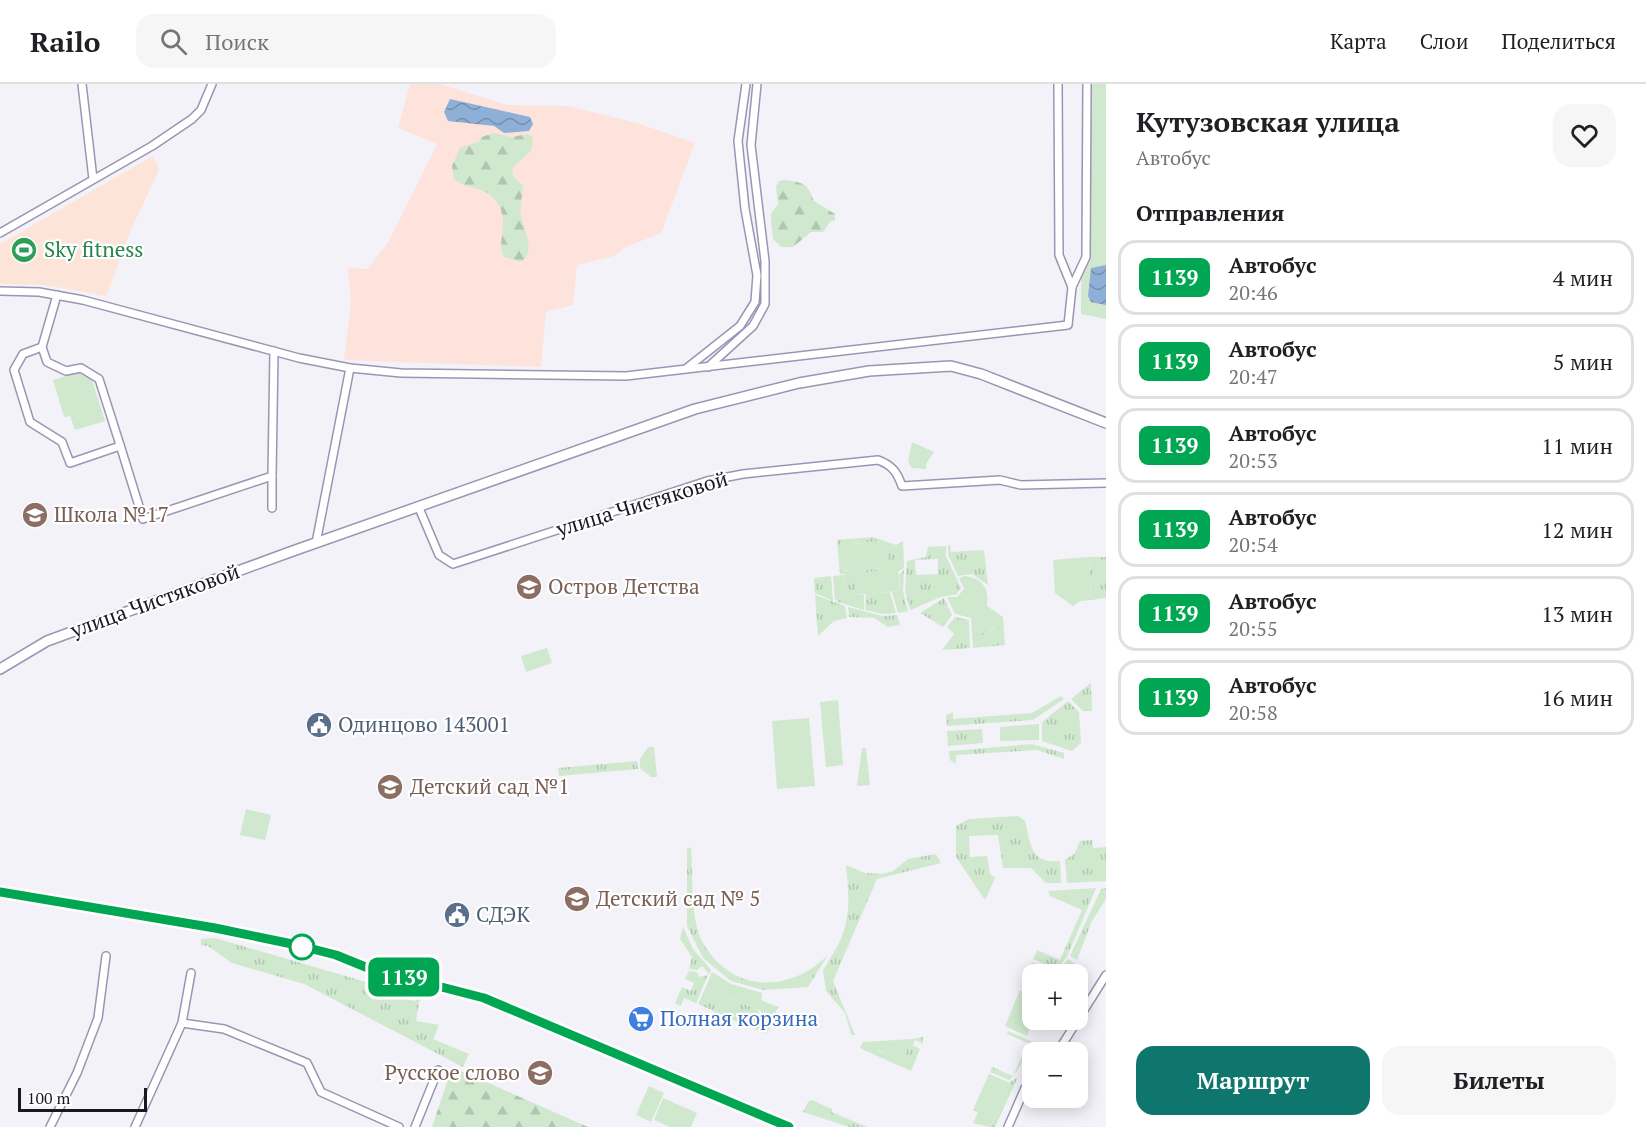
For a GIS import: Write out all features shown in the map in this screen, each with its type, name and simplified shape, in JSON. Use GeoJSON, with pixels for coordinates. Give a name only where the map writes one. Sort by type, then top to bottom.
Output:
{"type":"FeatureCollection","features":[{"type":"Feature","properties":{"kind":"street"},"geometry":{"type":"LineString","coordinates":[[82,84],[93,179]]}},
{"type":"Feature","properties":{"kind":"street"},"geometry":{"type":"LineString","coordinates":[[0,233],[152,146],[192,119],[201,110],[212,84]]}},
{"type":"Feature","properties":{"kind":"street"},"geometry":{"type":"LineString","coordinates":[[684,370],[740,326],[755,302],[757,275],[739,149],[746,84]]}},
{"type":"Feature","properties":{"kind":"street"},"geometry":{"type":"LineString","coordinates":[[708,367],[753,326],[765,304],[765,261],[751,145],[757,84]]}},
{"type":"Feature","properties":{"kind":"street"},"geometry":{"type":"LineString","coordinates":[[1058,84],[1059,255],[1072,287]]}},
{"type":"Feature","properties":{"kind":"street"},"geometry":{"type":"LineString","coordinates":[[0,291],[57,295],[274,351],[350,368],[401,373],[616,376],[1068,325],[1072,287],[1086,257],[1087,84]]}},
{"type":"Feature","properties":{"kind":"street"},"geometry":{"type":"LineString","coordinates":[[57,295],[42,347],[47,362],[66,371],[81,368],[99,379],[143,519],[272,476]]}},
{"type":"Feature","properties":{"kind":"street"},"geometry":{"type":"LineString","coordinates":[[42,347],[22,354],[14,370],[32,424],[62,442],[70,463],[120,445]]}},
{"type":"Feature","properties":{"kind":"street"},"geometry":{"type":"LineString","coordinates":[[272,508],[274,351]]}},
{"type":"Feature","properties":{"kind":"street","name":"улица Чистяковой"},"geometry":{"type":"LineString","coordinates":[[0,669],[47,641],[349,531],[695,409],[799,383],[869,371],[951,366],[981,374],[1106,423]]}},
{"type":"Feature","properties":{"kind":"street"},"geometry":{"type":"LineString","coordinates":[[316,543],[350,368]]}},
{"type":"Feature","properties":{"kind":"street","name":"улица Чистяковой"},"geometry":{"type":"LineString","coordinates":[[418,508],[439,555],[453,564],[706,481],[743,474],[878,460],[888,463],[897,473],[903,486],[1000,480],[1021,486],[1106,483]]}},
{"type":"Feature","properties":{"kind":"street"},"geometry":{"type":"LineString","coordinates":[[0,892],[193,924],[285,943],[484,998],[789,1127]]}},
{"type":"Feature","properties":{"kind":"street"},"geometry":{"type":"LineString","coordinates":[[50,1127],[77,1073],[98,1018],[106,956]]}},
{"type":"Feature","properties":{"kind":"street"},"geometry":{"type":"LineString","coordinates":[[135,1127],[182,1023],[191,973]]}},
{"type":"Feature","properties":{"kind":"street"},"geometry":{"type":"LineString","coordinates":[[1065,1042],[1106,975]]}},
{"type":"Feature","properties":{"kind":"street"},"geometry":{"type":"LineString","coordinates":[[182,1023],[224,1029],[307,1063],[321,1092],[399,1127]]}},
{"type":"Feature","properties":{"kind":"street"},"geometry":{"type":"LineString","coordinates":[[415,1127],[438,1070]]}},
{"type":"Feature","properties":{"kind":"street"},"geometry":{"type":"LineString","coordinates":[[1008,1127],[1022,1095]]}},
{"type":"Feature","properties":{"kind":"shaded area"},"geometry":{"type":"Polygon","coordinates":[[[410,84],[440,84],[507,105],[568,106],[637,123],[695,143],[661,233],[624,248],[614,256],[577,265],[573,305],[546,312],[541,367],[344,360],[351,302],[348,268],[368,269],[389,241],[437,144],[398,128],[410,84]]]}},
{"type":"Feature","properties":{"kind":"shaded area"},"geometry":{"type":"Polygon","coordinates":[[[153,156],[159,170],[133,225],[106,296],[45,285],[0,284],[0,244],[153,156]]]}},
{"type":"Feature","properties":{"kind":"green space"},"geometry":{"type":"Polygon","coordinates":[[[1082,84],[1106,84],[1106,319],[1081,314],[1082,84]]]}},
{"type":"Feature","properties":{"kind":"green space"},"geometry":{"type":"Polygon","coordinates":[[[493,133],[511,137],[528,134],[533,138],[531,150],[514,166],[513,170],[516,179],[523,186],[522,222],[529,245],[522,262],[504,257],[501,243],[503,220],[498,204],[486,193],[454,179],[452,166],[460,148],[478,142],[482,137],[493,133]]]}},
{"type":"Feature","properties":{"kind":"green space"},"geometry":{"type":"Polygon","coordinates":[[[785,180],[805,185],[814,201],[835,214],[835,220],[830,222],[823,232],[811,232],[793,247],[781,247],[773,239],[771,214],[778,204],[776,186],[779,181],[785,180]]]}},
{"type":"Feature","properties":{"kind":"green space"},"geometry":{"type":"Polygon","coordinates":[[[77,372],[92,380],[105,421],[75,430],[70,416],[64,417],[53,380],[77,372]]]}},
{"type":"Feature","properties":{"kind":"green space"},"geometry":{"type":"Polygon","coordinates":[[[912,442],[934,452],[926,464],[926,469],[912,468],[908,462],[912,442]]]}},
{"type":"Feature","properties":{"kind":"green space"},"geometry":{"type":"Polygon","coordinates":[[[873,537],[896,545],[903,541],[904,568],[855,595],[864,595],[864,610],[835,601],[846,598],[844,574],[840,574],[837,540],[873,537]],[[882,541],[843,545],[845,571],[885,568],[882,541]]]}},
{"type":"Feature","properties":{"kind":"green space"},"geometry":{"type":"Polygon","coordinates":[[[884,541],[887,545],[889,561],[885,568],[848,571],[842,568],[840,549],[843,545],[884,541]]]}},
{"type":"Feature","properties":{"kind":"green space"},"geometry":{"type":"Polygon","coordinates":[[[950,545],[951,552],[984,550],[988,585],[972,574],[958,576],[948,555],[950,545]]]}},
{"type":"Feature","properties":{"kind":"green space"},"geometry":{"type":"Polygon","coordinates":[[[946,546],[946,556],[961,588],[956,595],[938,598],[910,610],[905,591],[907,561],[926,557],[928,547],[946,546]],[[938,559],[915,560],[916,575],[938,574],[938,559]]]}},
{"type":"Feature","properties":{"kind":"green space"},"geometry":{"type":"Polygon","coordinates":[[[1089,557],[1106,557],[1106,598],[1091,600],[1089,557]]]}},
{"type":"Feature","properties":{"kind":"green space"},"geometry":{"type":"Polygon","coordinates":[[[1089,557],[1091,600],[1080,601],[1073,606],[1055,593],[1053,560],[1089,557]]]}},
{"type":"Feature","properties":{"kind":"green space"},"geometry":{"type":"Polygon","coordinates":[[[898,569],[900,591],[855,595],[853,573],[898,569]]]}},
{"type":"Feature","properties":{"kind":"green space"},"geometry":{"type":"Polygon","coordinates":[[[904,570],[903,591],[908,611],[898,613],[892,592],[900,591],[899,574],[904,570]]]}},
{"type":"Feature","properties":{"kind":"green space"},"geometry":{"type":"Polygon","coordinates":[[[844,575],[846,599],[835,600],[833,576],[844,575]]]}},
{"type":"Feature","properties":{"kind":"green space"},"geometry":{"type":"Polygon","coordinates":[[[831,576],[833,601],[815,593],[814,578],[831,576]]]}},
{"type":"Feature","properties":{"kind":"green space"},"geometry":{"type":"Polygon","coordinates":[[[964,576],[980,581],[986,589],[987,606],[1003,617],[994,628],[986,632],[972,635],[971,618],[955,614],[947,597],[957,597],[964,589],[959,578],[964,576]]]}},
{"type":"Feature","properties":{"kind":"green space"},"geometry":{"type":"Polygon","coordinates":[[[890,592],[896,613],[883,614],[865,610],[866,594],[890,592]]]}},
{"type":"Feature","properties":{"kind":"green space"},"geometry":{"type":"Polygon","coordinates":[[[815,595],[845,606],[847,618],[834,621],[818,636],[815,595]]]}},
{"type":"Feature","properties":{"kind":"green space"},"geometry":{"type":"Polygon","coordinates":[[[944,598],[952,615],[943,627],[920,613],[944,598]]]}},
{"type":"Feature","properties":{"kind":"green space"},"geometry":{"type":"Polygon","coordinates":[[[848,607],[883,616],[897,615],[900,625],[888,627],[874,618],[849,617],[848,607]]]}},
{"type":"Feature","properties":{"kind":"green space"},"geometry":{"type":"Polygon","coordinates":[[[955,617],[969,620],[970,648],[942,650],[954,634],[947,627],[955,617]]]}},
{"type":"Feature","properties":{"kind":"green space"},"geometry":{"type":"Polygon","coordinates":[[[1003,617],[1005,645],[973,648],[972,635],[992,630],[1003,617]]]}},
{"type":"Feature","properties":{"kind":"green space"},"geometry":{"type":"Polygon","coordinates":[[[547,648],[552,663],[526,672],[521,656],[547,648]]]}},
{"type":"Feature","properties":{"kind":"green space"},"geometry":{"type":"Polygon","coordinates":[[[1091,683],[1092,711],[1083,711],[1071,699],[1091,683]]]}},
{"type":"Feature","properties":{"kind":"green space"},"geometry":{"type":"Polygon","coordinates":[[[1061,696],[1064,699],[1033,720],[947,726],[946,715],[953,712],[953,719],[1032,713],[1061,696]]]}},
{"type":"Feature","properties":{"kind":"green space"},"geometry":{"type":"Polygon","coordinates":[[[838,700],[843,765],[826,767],[820,702],[838,700]]]}},
{"type":"Feature","properties":{"kind":"green space"},"geometry":{"type":"Polygon","coordinates":[[[1068,701],[1079,712],[1081,743],[1072,751],[1042,741],[1042,722],[1068,701]]]}},
{"type":"Feature","properties":{"kind":"green space"},"geometry":{"type":"Polygon","coordinates":[[[809,718],[815,786],[777,789],[772,721],[809,718]]]}},
{"type":"Feature","properties":{"kind":"green space"},"geometry":{"type":"Polygon","coordinates":[[[1039,724],[1039,740],[1000,741],[1000,727],[1039,724]]]}},
{"type":"Feature","properties":{"kind":"green space"},"geometry":{"type":"Polygon","coordinates":[[[982,729],[983,743],[948,746],[947,731],[982,729]]]}},
{"type":"Feature","properties":{"kind":"green space"},"geometry":{"type":"Polygon","coordinates":[[[1032,744],[1064,753],[1064,759],[1037,750],[956,755],[956,764],[950,760],[949,751],[1032,744]]]}},
{"type":"Feature","properties":{"kind":"green space"},"geometry":{"type":"Polygon","coordinates":[[[648,747],[654,747],[657,777],[651,777],[640,768],[640,759],[648,747]]]}},
{"type":"Feature","properties":{"kind":"green space"},"geometry":{"type":"Polygon","coordinates":[[[862,748],[866,748],[870,785],[857,786],[862,748]]]}},
{"type":"Feature","properties":{"kind":"green space"},"geometry":{"type":"Polygon","coordinates":[[[637,761],[638,769],[559,776],[558,768],[637,761]]]}},
{"type":"Feature","properties":{"kind":"green space"},"geometry":{"type":"Polygon","coordinates":[[[246,809],[271,815],[265,840],[240,835],[246,809]]]}},
{"type":"Feature","properties":{"kind":"green space"},"geometry":{"type":"Polygon","coordinates":[[[1018,816],[1025,821],[1033,850],[1037,855],[1042,859],[1060,861],[1061,883],[1046,883],[1031,868],[1003,868],[998,835],[969,836],[970,857],[987,856],[990,874],[995,878],[985,900],[956,857],[956,826],[969,819],[1018,816]]]}},
{"type":"Feature","properties":{"kind":"green space"},"geometry":{"type":"Polygon","coordinates":[[[1092,840],[1093,848],[1106,847],[1106,881],[1067,883],[1065,860],[1075,853],[1080,841],[1092,840]]]}},
{"type":"Feature","properties":{"kind":"green space"},"geometry":{"type":"Polygon","coordinates":[[[691,847],[696,922],[703,943],[715,959],[729,971],[745,979],[779,982],[796,977],[813,968],[828,955],[808,987],[763,990],[731,981],[703,958],[687,926],[687,849],[691,847]]]}},
{"type":"Feature","properties":{"kind":"green space"},"geometry":{"type":"Polygon","coordinates":[[[936,854],[941,863],[877,879],[833,981],[855,1035],[851,1034],[845,1013],[826,991],[823,970],[839,943],[846,920],[848,896],[846,865],[865,873],[883,874],[893,871],[908,859],[936,854]]]}},
{"type":"Feature","properties":{"kind":"green space"},"geometry":{"type":"Polygon","coordinates":[[[1096,888],[1067,957],[1061,964],[1044,964],[1033,959],[1037,950],[1060,960],[1082,910],[1050,896],[1048,891],[1096,888]]]}},
{"type":"Feature","properties":{"kind":"green space"},"geometry":{"type":"Polygon","coordinates":[[[1106,888],[1106,899],[1092,921],[1077,960],[1070,956],[1101,889],[1106,888]]]}},
{"type":"Feature","properties":{"kind":"green space"},"geometry":{"type":"Polygon","coordinates":[[[683,927],[693,949],[711,970],[709,974],[702,966],[697,970],[689,969],[692,957],[680,939],[683,927]]]}},
{"type":"Feature","properties":{"kind":"green space"},"geometry":{"type":"Polygon","coordinates":[[[215,938],[366,982],[388,991],[389,994],[414,1001],[420,998],[416,1021],[439,1025],[433,1039],[469,1054],[463,1067],[304,984],[232,963],[208,946],[201,945],[201,939],[215,938]]]}},
{"type":"Feature","properties":{"kind":"green space"},"geometry":{"type":"Polygon","coordinates":[[[1068,959],[1075,964],[1064,964],[1068,959]]]}},
{"type":"Feature","properties":{"kind":"green space"},"geometry":{"type":"Polygon","coordinates":[[[689,971],[696,972],[700,977],[708,975],[696,1003],[684,998],[681,1006],[675,1003],[682,987],[691,991],[694,983],[685,979],[689,971]]]}},
{"type":"Feature","properties":{"kind":"green space"},"geometry":{"type":"Polygon","coordinates":[[[712,972],[731,984],[762,993],[761,1011],[706,987],[712,972]]]}},
{"type":"Feature","properties":{"kind":"green space"},"geometry":{"type":"Polygon","coordinates":[[[706,987],[758,1010],[765,1034],[698,1004],[706,987]]]}},
{"type":"Feature","properties":{"kind":"green space"},"geometry":{"type":"Polygon","coordinates":[[[1020,990],[1022,991],[1022,1030],[1030,1030],[1027,1036],[1005,1026],[1020,990]]]}},
{"type":"Feature","properties":{"kind":"green space"},"geometry":{"type":"Polygon","coordinates":[[[761,1000],[778,1007],[767,1034],[761,1011],[761,1000]]]}},
{"type":"Feature","properties":{"kind":"green space"},"geometry":{"type":"Polygon","coordinates":[[[1008,1031],[1033,1042],[1026,1042],[1007,1034],[1008,1031]]]}},
{"type":"Feature","properties":{"kind":"green space"},"geometry":{"type":"Polygon","coordinates":[[[923,1037],[923,1044],[915,1040],[913,1045],[920,1049],[911,1071],[875,1055],[877,1050],[902,1061],[912,1039],[923,1037]]]}},
{"type":"Feature","properties":{"kind":"green space"},"geometry":{"type":"Polygon","coordinates":[[[912,1039],[902,1061],[878,1050],[875,1055],[860,1048],[863,1042],[912,1039]]]}},
{"type":"Feature","properties":{"kind":"green space"},"geometry":{"type":"Polygon","coordinates":[[[1022,1056],[1022,1063],[1013,1076],[1022,1056]]]}},
{"type":"Feature","properties":{"kind":"green space"},"geometry":{"type":"Polygon","coordinates":[[[452,1067],[588,1127],[432,1127],[452,1067]]]}},
{"type":"Feature","properties":{"kind":"green space"},"geometry":{"type":"Polygon","coordinates":[[[992,1067],[1013,1076],[1009,1080],[990,1072],[992,1067]]]}},
{"type":"Feature","properties":{"kind":"green space"},"geometry":{"type":"Polygon","coordinates":[[[989,1074],[994,1076],[978,1112],[973,1110],[989,1074]]]}},
{"type":"Feature","properties":{"kind":"green space"},"geometry":{"type":"Polygon","coordinates":[[[994,1076],[1010,1083],[990,1127],[973,1123],[994,1076]]]}},
{"type":"Feature","properties":{"kind":"green space"},"geometry":{"type":"Polygon","coordinates":[[[1018,1077],[995,1127],[990,1127],[1010,1082],[1018,1077]]]}},
{"type":"Feature","properties":{"kind":"green space"},"geometry":{"type":"Polygon","coordinates":[[[649,1086],[664,1093],[651,1122],[636,1115],[649,1086]]]}},
{"type":"Feature","properties":{"kind":"green space"},"geometry":{"type":"Polygon","coordinates":[[[663,1098],[697,1113],[691,1127],[670,1127],[654,1120],[663,1098]]]}},
{"type":"Feature","properties":{"kind":"green space"},"geometry":{"type":"Polygon","coordinates":[[[812,1100],[832,1109],[831,1112],[868,1127],[849,1127],[803,1112],[808,1102],[812,1100]]]}},
{"type":"Feature","properties":{"kind":"water"},"geometry":{"type":"Polygon","coordinates":[[[450,99],[530,117],[533,124],[529,131],[504,133],[494,126],[448,121],[444,112],[450,99]]]}},
{"type":"Feature","properties":{"kind":"water"},"geometry":{"type":"Polygon","coordinates":[[[1106,265],[1106,305],[1091,302],[1088,296],[1091,268],[1106,265]]]}},
{"type":"Feature","properties":{"kind":"bus line","name":"1139"},"geometry":{"type":"LineString","coordinates":[[0,892],[215,928],[297,945],[336,955],[368,968],[484,998],[789,1127]]}},
{"type":"Feature","properties":{"kind":"place","name":"Sky fitness"},"geometry":{"type":"Point","coordinates":[24,250]}},
{"type":"Feature","properties":{"kind":"place","name":"Школа №17"},"geometry":{"type":"Point","coordinates":[35,515]}},
{"type":"Feature","properties":{"kind":"place","name":"Остров Детства"},"geometry":{"type":"Point","coordinates":[529,587]}},
{"type":"Feature","properties":{"kind":"place","name":"Одинцово 143001"},"geometry":{"type":"Point","coordinates":[319,725]}},
{"type":"Feature","properties":{"kind":"place","name":"Детский сад №1"},"geometry":{"type":"Point","coordinates":[390,787]}},
{"type":"Feature","properties":{"kind":"place","name":"Детский сад № 5"},"geometry":{"type":"Point","coordinates":[577,899]}},
{"type":"Feature","properties":{"kind":"place","name":"СДЭК"},"geometry":{"type":"Point","coordinates":[457,915]}},
{"type":"Feature","properties":{"kind":"place","name":"Полная корзина"},"geometry":{"type":"Point","coordinates":[641,1019]}},
{"type":"Feature","properties":{"kind":"place","name":"Русское слово"},"geometry":{"type":"Point","coordinates":[540,1073]}}]}
